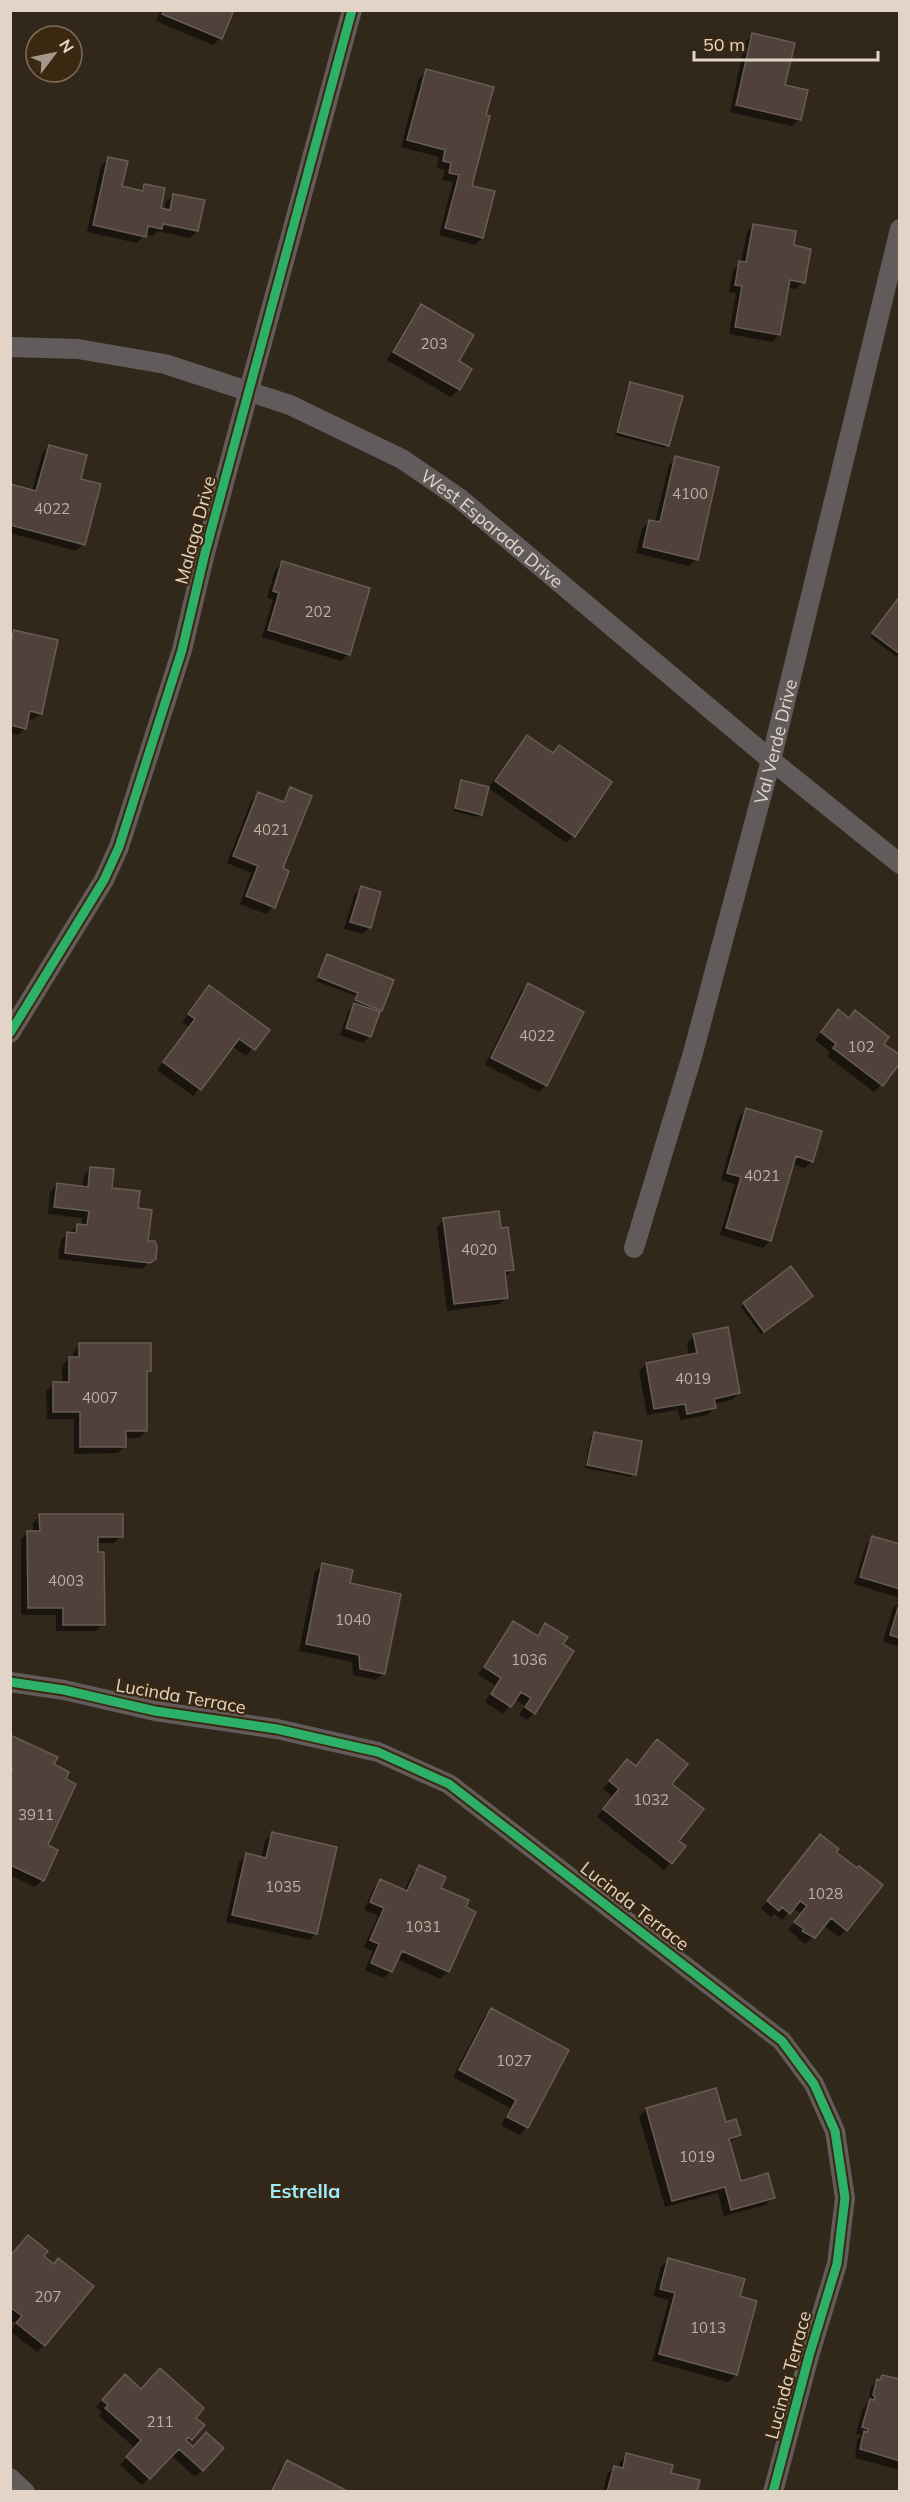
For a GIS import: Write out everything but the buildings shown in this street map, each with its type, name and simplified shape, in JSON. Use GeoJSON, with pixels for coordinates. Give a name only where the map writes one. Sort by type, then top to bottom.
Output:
{"type":"FeatureCollection","features":[{"type":"Feature","properties":{"kind":"street","name":"Malaga Drive"},"geometry":{"type":"LineString","coordinates":[[10,1033],[104,880],[119,847],[182,650],[205,553],[352,10]]}},
{"type":"Feature","properties":{"kind":"street","name":"Val Verde Drive"},"geometry":{"type":"LineString","coordinates":[[634,1248],[693,1053],[771,760],[900,229]]}},
{"type":"Feature","properties":{"kind":"street","name":"West Esparada Drive"},"geometry":{"type":"LineString","coordinates":[[10,347],[78,349],[165,364],[250,390],[368,440],[429,477],[467,505],[771,760],[900,864]]}},
{"type":"Feature","properties":{"kind":"street","name":"Lucinda Terrace"},"geometry":{"type":"LineString","coordinates":[[10,1682],[64,1690],[155,1711],[277,1729],[378,1752],[449,1784],[782,2041],[814,2084],[835,2132],[845,2198],[837,2264],[809,2356],[773,2492]]}},
{"type":"Feature","properties":{"kind":"street"},"geometry":{"type":"LineString","coordinates":[[10,2478],[25,2492]]}},
{"type":"Feature","properties":{"kind":"cycle path"},"geometry":{"type":"LineString","coordinates":[[10,1033],[104,880],[119,847],[182,650],[205,553],[352,10]]}},
{"type":"Feature","properties":{"kind":"cycle path"},"geometry":{"type":"LineString","coordinates":[[10,1682],[64,1690],[155,1711],[277,1729],[378,1752],[449,1784],[782,2041],[814,2084],[835,2131],[845,2198],[837,2264],[809,2356],[773,2492]]}},
{"type":"Feature","properties":{"kind":"district","name":"Estrella"},"geometry":{"type":"Point","coordinates":[305,2190]}}]}
